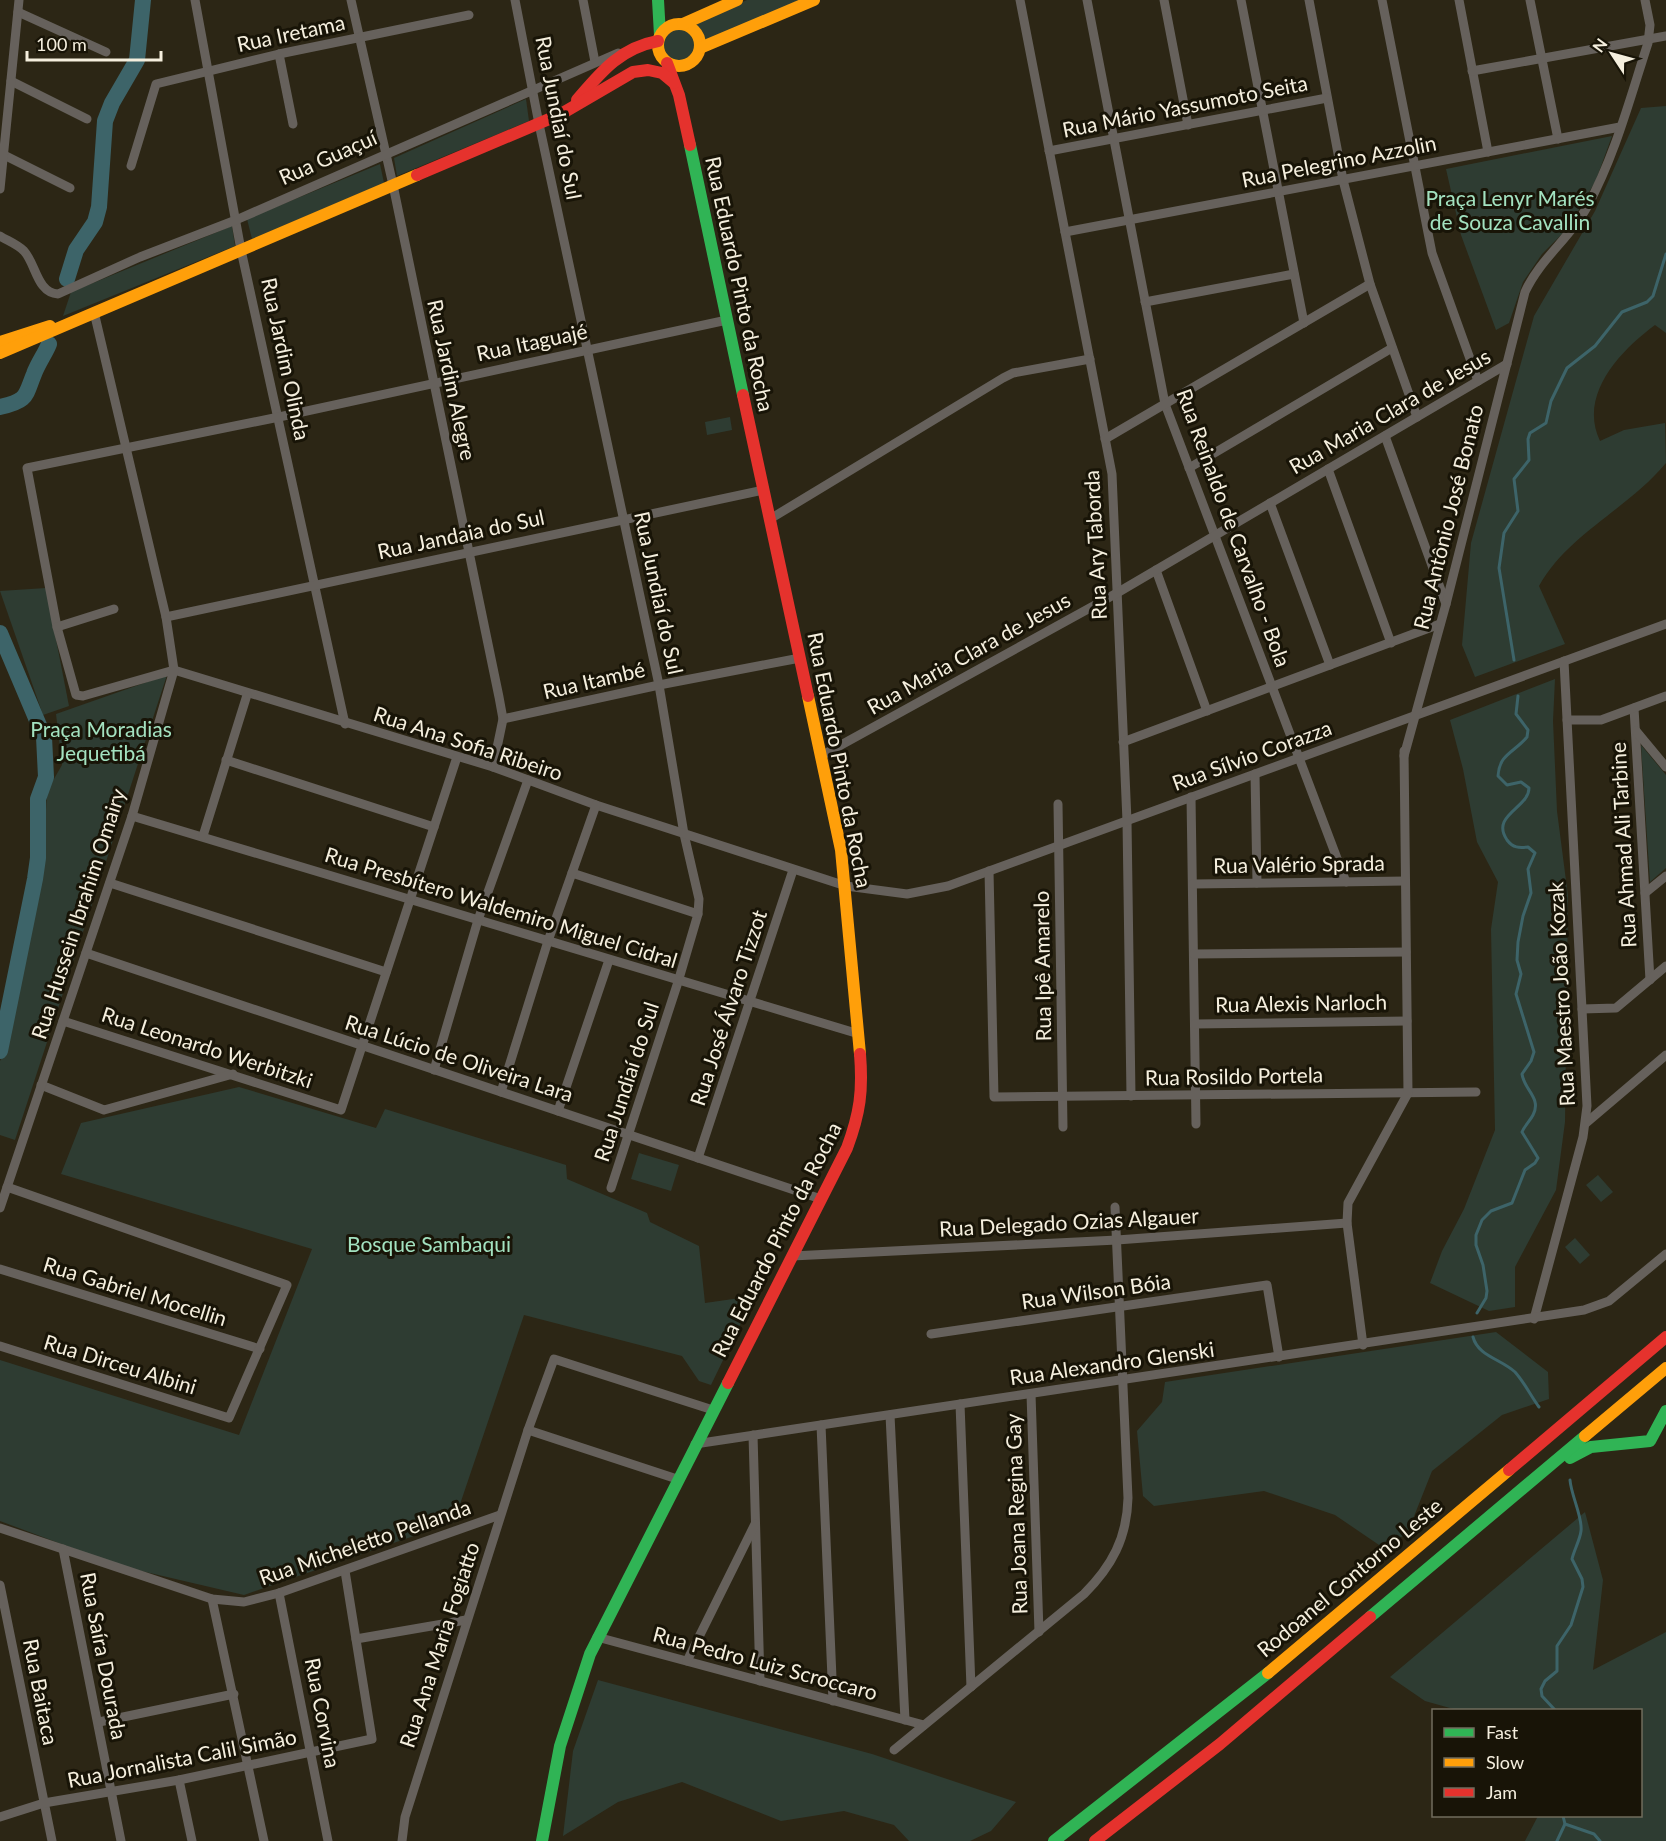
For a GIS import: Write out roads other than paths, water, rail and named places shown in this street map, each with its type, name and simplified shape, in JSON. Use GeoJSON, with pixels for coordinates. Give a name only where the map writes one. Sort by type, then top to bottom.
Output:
{"type":"FeatureCollection","features":[{"type":"Feature","properties":{"kind":"main road"},"geometry":{"type":"LineString","coordinates":[[659,38],[668,27],[681,24],[737,0]]}},
{"type":"Feature","properties":{"kind":"main road"},"geometry":{"type":"LineString","coordinates":[[700,48],[814,0]]}},
{"type":"Feature","properties":{"kind":"main road"},"geometry":{"type":"LineString","coordinates":[[659,3],[681,24],[694,30],[700,48],[698,55],[688,64],[674,66],[665,61],[659,38],[659,3]]}},
{"type":"Feature","properties":{"kind":"main road","name":"Rua Guaçuí"},"geometry":{"type":"LineString","coordinates":[[567,112],[619,53],[659,38]]}},
{"type":"Feature","properties":{"kind":"main road"},"geometry":{"type":"LineString","coordinates":[[614,81],[610,68],[619,53]]}},
{"type":"Feature","properties":{"kind":"main road","name":"Rua Guaçuí"},"geometry":{"type":"LineString","coordinates":[[0,352],[45,336],[94,312],[567,112],[614,81],[628,74],[650,69],[665,61]]}},
{"type":"Feature","properties":{"kind":"main road","name":"Rua Eduardo Pinto da Rocha"},"geometry":{"type":"LineString","coordinates":[[542,1841],[550,1785],[564,1728],[597,1637],[847,1148],[859,1115],[863,1081],[846,886],[821,756],[677,91],[665,61]]}},
{"type":"Feature","properties":{"kind":"main road","name":"Rua Eduardo Pinto da Rocha"},"geometry":{"type":"LineString","coordinates":[[677,91],[688,64]]}},
{"type":"Feature","properties":{"kind":"main road"},"geometry":{"type":"LineString","coordinates":[[650,69],[666,75],[677,91]]}},
{"type":"Feature","properties":{"kind":"main road","name":"Rua Guaçuí"},"geometry":{"type":"LineString","coordinates":[[0,342],[94,312]]}},
{"type":"Feature","properties":{"kind":"main road","name":"Rodoanel Contorno Leste"},"geometry":{"type":"LineString","coordinates":[[1054,1841],[1251,1688],[1666,1337]]}},
{"type":"Feature","properties":{"kind":"main road","name":"Rodoanel Contorno Leste"},"geometry":{"type":"LineString","coordinates":[[1095,1841],[1220,1744],[1666,1368]]}},
{"type":"Feature","properties":{"kind":"main road"},"geometry":{"type":"LineString","coordinates":[[1526,1486],[1583,1450],[1650,1441],[1666,1411]]}},
{"type":"Feature","properties":{"kind":"street"},"geometry":{"type":"LineString","coordinates":[[0,189],[19,0]]}},
{"type":"Feature","properties":{"kind":"street","name":"Rua Jardim Olinda"},"geometry":{"type":"LineString","coordinates":[[195,0],[241,250],[345,724]]}},
{"type":"Feature","properties":{"kind":"street","name":"Rua Jardim Alegre"},"geometry":{"type":"LineString","coordinates":[[351,0],[393,186],[503,719],[493,768]]}},
{"type":"Feature","properties":{"kind":"street","name":"Rua Jundiaí do Sul"},"geometry":{"type":"LineString","coordinates":[[515,0],[539,124],[659,685],[684,834],[699,899],[698,914],[678,982],[611,1188]]}},
{"type":"Feature","properties":{"kind":"street"},"geometry":{"type":"LineString","coordinates":[[583,0],[595,62]]}},
{"type":"Feature","properties":{"kind":"street","name":"Rua Ary Taborda"},"geometry":{"type":"LineString","coordinates":[[1020,0],[1112,474],[1127,821],[1131,1096]]}},
{"type":"Feature","properties":{"kind":"street","name":"Rua Reinaldo de Carvalho - Bola"},"geometry":{"type":"LineString","coordinates":[[1087,0],[1165,404],[1346,882]]}},
{"type":"Feature","properties":{"kind":"street"},"geometry":{"type":"LineString","coordinates":[[1164,0],[1188,125]]}},
{"type":"Feature","properties":{"kind":"street"},"geometry":{"type":"LineString","coordinates":[[1241,0],[1304,323]]}},
{"type":"Feature","properties":{"kind":"street"},"geometry":{"type":"LineString","coordinates":[[1309,0],[1343,180],[1370,284],[1416,417]]}},
{"type":"Feature","properties":{"kind":"street"},"geometry":{"type":"LineString","coordinates":[[1382,0],[1432,253],[1478,381]]}},
{"type":"Feature","properties":{"kind":"street"},"geometry":{"type":"LineString","coordinates":[[1459,0],[1488,152]]}},
{"type":"Feature","properties":{"kind":"street"},"geometry":{"type":"LineString","coordinates":[[1530,0],[1558,139]]}},
{"type":"Feature","properties":{"kind":"street","name":"Rua Antônio José Bonato"},"geometry":{"type":"LineString","coordinates":[[1408,1093],[1404,756],[1446,604],[1521,307],[1530,280],[1570,233],[1587,207],[1601,178],[1650,37],[1646,0]]}},
{"type":"Feature","properties":{"kind":"street"},"geometry":{"type":"LineString","coordinates":[[18,12],[106,52]]}},
{"type":"Feature","properties":{"kind":"street","name":"Rua Iretama"},"geometry":{"type":"LineString","coordinates":[[131,166],[156,84],[279,54],[469,15]]}},
{"type":"Feature","properties":{"kind":"street"},"geometry":{"type":"LineString","coordinates":[[1472,71],[1650,37],[1666,36]]}},
{"type":"Feature","properties":{"kind":"street","name":"Rua Guaçuí"},"geometry":{"type":"LineString","coordinates":[[0,236],[24,251],[44,287],[50,293],[62,293],[140,257],[236,220],[619,53]]}},
{"type":"Feature","properties":{"kind":"street"},"geometry":{"type":"LineString","coordinates":[[279,54],[293,124]]}},
{"type":"Feature","properties":{"kind":"street"},"geometry":{"type":"LineString","coordinates":[[11,81],[87,119]]}},
{"type":"Feature","properties":{"kind":"street","name":"Rua Mário Yassumoto Seita"},"geometry":{"type":"LineString","coordinates":[[1049,151],[1327,98]]}},
{"type":"Feature","properties":{"kind":"street","name":"Rua Pelegrino Azzolin"},"geometry":{"type":"LineString","coordinates":[[1065,232],[1620,127]]}},
{"type":"Feature","properties":{"kind":"street"},"geometry":{"type":"LineString","coordinates":[[4,155],[70,188]]}},
{"type":"Feature","properties":{"kind":"street"},"geometry":{"type":"LineString","coordinates":[[1145,302],[1294,274]]}},
{"type":"Feature","properties":{"kind":"street"},"geometry":{"type":"LineString","coordinates":[[1105,440],[1370,284]]}},
{"type":"Feature","properties":{"kind":"street","name":"Rua Hussein Ibrahim Omairy"},"geometry":{"type":"LineString","coordinates":[[0,1208],[132,816],[174,670],[166,617],[94,312]]}},
{"type":"Feature","properties":{"kind":"street","name":"Rua Itaguajé"},"geometry":{"type":"LineString","coordinates":[[57,627],[27,468],[279,417],[727,320]]}},
{"type":"Feature","properties":{"kind":"street"},"geometry":{"type":"LineString","coordinates":[[1189,468],[1392,348]]}},
{"type":"Feature","properties":{"kind":"street"},"geometry":{"type":"LineString","coordinates":[[770,519],[1008,375],[1090,359]]}},
{"type":"Feature","properties":{"kind":"street","name":"Rua Maria Clara de Jesus"},"geometry":{"type":"LineString","coordinates":[[821,756],[1117,593],[1506,364]]}},
{"type":"Feature","properties":{"kind":"street"},"geometry":{"type":"LineString","coordinates":[[1384,436],[1446,604]]}},
{"type":"Feature","properties":{"kind":"street"},"geometry":{"type":"LineString","coordinates":[[1328,469],[1391,643]]}},
{"type":"Feature","properties":{"kind":"street","name":"Rua Jandaia do Sul"},"geometry":{"type":"LineString","coordinates":[[166,617],[764,490]]}},
{"type":"Feature","properties":{"kind":"street"},"geometry":{"type":"LineString","coordinates":[[1270,503],[1330,665]]}},
{"type":"Feature","properties":{"kind":"street"},"geometry":{"type":"LineString","coordinates":[[1156,570],[1208,711]]}},
{"type":"Feature","properties":{"kind":"street"},"geometry":{"type":"LineString","coordinates":[[114,609],[57,627],[76,695],[83,696],[174,670]]}},
{"type":"Feature","properties":{"kind":"street"},"geometry":{"type":"LineString","coordinates":[[1123,742],[1440,624]]}},
{"type":"Feature","properties":{"kind":"street","name":"Rua Sílvio Corazza"},"geometry":{"type":"LineString","coordinates":[[846,886],[897,894],[917,894],[989,871],[1666,624]]}},
{"type":"Feature","properties":{"kind":"street","name":"Rua Itambé"},"geometry":{"type":"LineString","coordinates":[[503,719],[659,685],[800,658]]}},
{"type":"Feature","properties":{"kind":"street","name":"Rua Maestro João Kozak"},"geometry":{"type":"LineString","coordinates":[[1534,1319],[1586,1123],[1564,661]]}},
{"type":"Feature","properties":{"kind":"street","name":"Rua Ana Sofia Ribeiro"},"geometry":{"type":"LineString","coordinates":[[174,670],[493,768],[596,805],[846,886]]}},
{"type":"Feature","properties":{"kind":"street"},"geometry":{"type":"LineString","coordinates":[[203,836],[247,694]]}},
{"type":"Feature","properties":{"kind":"street"},"geometry":{"type":"LineString","coordinates":[[1567,720],[1601,720],[1666,696]]}},
{"type":"Feature","properties":{"kind":"street","name":"Rua Ahmad Ali Tarbine"},"geometry":{"type":"LineString","coordinates":[[1634,708],[1650,980]]}},
{"type":"Feature","properties":{"kind":"street"},"geometry":{"type":"LineString","coordinates":[[1636,731],[1666,767]]}},
{"type":"Feature","properties":{"kind":"street"},"geometry":{"type":"LineString","coordinates":[[363,1046],[457,757]]}},
{"type":"Feature","properties":{"kind":"street"},"geometry":{"type":"LineString","coordinates":[[226,760],[434,827]]}},
{"type":"Feature","properties":{"kind":"street"},"geometry":{"type":"LineString","coordinates":[[1255,774],[1257,883]]}},
{"type":"Feature","properties":{"kind":"street"},"geometry":{"type":"LineString","coordinates":[[434,1070],[478,920],[528,780]]}},
{"type":"Feature","properties":{"kind":"street"},"geometry":{"type":"LineString","coordinates":[[1191,797],[1196,1124]]}},
{"type":"Feature","properties":{"kind":"street","name":"Rua Ipê Amarelo"},"geometry":{"type":"LineString","coordinates":[[1059,804],[1063,1127]]}},
{"type":"Feature","properties":{"kind":"street"},"geometry":{"type":"LineString","coordinates":[[501,1092],[548,941],[596,805]]}},
{"type":"Feature","properties":{"kind":"street","name":"Rua Presbítero Waldemiro Miguel Cidral"},"geometry":{"type":"LineString","coordinates":[[132,816],[678,982],[859,1034]]}},
{"type":"Feature","properties":{"kind":"street","name":"Rua José Álvaro Tizzot"},"geometry":{"type":"LineString","coordinates":[[698,1158],[793,870]]}},
{"type":"Feature","properties":{"kind":"street","name":"Rua Rosildo Portela"},"geometry":{"type":"LineString","coordinates":[[989,871],[993,1097],[1476,1092]]}},
{"type":"Feature","properties":{"kind":"street"},"geometry":{"type":"LineString","coordinates":[[572,873],[698,914]]}},
{"type":"Feature","properties":{"kind":"street"},"geometry":{"type":"LineString","coordinates":[[1645,893],[1666,876]]}},
{"type":"Feature","properties":{"kind":"street","name":"Rua Valério Sprada"},"geometry":{"type":"LineString","coordinates":[[1193,884],[1405,881]]}},
{"type":"Feature","properties":{"kind":"street"},"geometry":{"type":"LineString","coordinates":[[110,883],[386,972]]}},
{"type":"Feature","properties":{"kind":"street"},"geometry":{"type":"LineString","coordinates":[[1194,954],[1406,952]]}},
{"type":"Feature","properties":{"kind":"street","name":"Rua Lúcio de Oliveira Lara"},"geometry":{"type":"LineString","coordinates":[[86,953],[821,1199]]}},
{"type":"Feature","properties":{"kind":"street"},"geometry":{"type":"LineString","coordinates":[[558,1111],[609,960]]}},
{"type":"Feature","properties":{"kind":"street"},"geometry":{"type":"LineString","coordinates":[[1582,1009],[1617,1008],[1666,966]]}},
{"type":"Feature","properties":{"kind":"street","name":"Rua Leonardo Werbitzki"},"geometry":{"type":"LineString","coordinates":[[63,1021],[341,1110],[363,1046]]}},
{"type":"Feature","properties":{"kind":"street","name":"Rua Alexis Narloch"},"geometry":{"type":"LineString","coordinates":[[1195,1024],[1407,1021]]}},
{"type":"Feature","properties":{"kind":"street"},"geometry":{"type":"LineString","coordinates":[[1586,1123],[1666,1055]]}},
{"type":"Feature","properties":{"kind":"street"},"geometry":{"type":"LineString","coordinates":[[41,1085],[104,1110],[233,1074]]}},
{"type":"Feature","properties":{"kind":"street"},"geometry":{"type":"LineString","coordinates":[[1363,1345],[1347,1223],[1348,1203],[1408,1093]]}},
{"type":"Feature","properties":{"kind":"street"},"geometry":{"type":"LineString","coordinates":[[8,1187],[287,1285],[260,1349]]}},
{"type":"Feature","properties":{"kind":"street"},"geometry":{"type":"LineString","coordinates":[[894,1750],[1093,1586],[1109,1566],[1123,1539],[1128,1498],[1115,1207]]}},
{"type":"Feature","properties":{"kind":"street","name":"Rua Delegado Ozias Algauer"},"geometry":{"type":"LineString","coordinates":[[792,1256],[1117,1240],[1347,1223]]}},
{"type":"Feature","properties":{"kind":"street","name":"Rua Alexandro Glenski"},"geometry":{"type":"LineString","coordinates":[[695,1444],[1584,1310],[1609,1301],[1666,1254]]}},
{"type":"Feature","properties":{"kind":"street","name":"Rua Gabriel Mocellin"},"geometry":{"type":"LineString","coordinates":[[0,1269],[260,1349]]}},
{"type":"Feature","properties":{"kind":"street","name":"Rua Wilson Bóia"},"geometry":{"type":"LineString","coordinates":[[931,1334],[1267,1285],[1279,1357]]}},
{"type":"Feature","properties":{"kind":"street","name":"Rua Dirceu Albini"},"geometry":{"type":"LineString","coordinates":[[0,1346],[230,1418],[260,1349]]}},
{"type":"Feature","properties":{"kind":"street","name":"Rua Ana Maria Fogiatto"},"geometry":{"type":"LineString","coordinates":[[402,1841],[405,1817],[466,1620],[528,1430],[554,1359],[713,1410]]}},
{"type":"Feature","properties":{"kind":"street","name":"Rua Joana Regina Gay"},"geometry":{"type":"LineString","coordinates":[[1031,1394],[1039,1632]]}},
{"type":"Feature","properties":{"kind":"street"},"geometry":{"type":"LineString","coordinates":[[960,1404],[971,1687]]}},
{"type":"Feature","properties":{"kind":"street"},"geometry":{"type":"LineString","coordinates":[[890,1415],[905,1720]]}},
{"type":"Feature","properties":{"kind":"street"},"geometry":{"type":"LineString","coordinates":[[822,1425],[833,1701]]}},
{"type":"Feature","properties":{"kind":"street"},"geometry":{"type":"LineString","coordinates":[[1650,1441],[1666,1428]]}},
{"type":"Feature","properties":{"kind":"street"},"geometry":{"type":"LineString","coordinates":[[528,1430],[677,1479]]}},
{"type":"Feature","properties":{"kind":"street"},"geometry":{"type":"LineString","coordinates":[[753,1435],[760,1681]]}},
{"type":"Feature","properties":{"kind":"street","name":"Rua Micheletto Pellanda"},"geometry":{"type":"LineString","coordinates":[[0,1528],[212,1599],[244,1602],[345,1571],[500,1515]]}},
{"type":"Feature","properties":{"kind":"street"},"geometry":{"type":"LineString","coordinates":[[687,1661],[756,1521]]}},
{"type":"Feature","properties":{"kind":"street","name":"Rua Saíra Dourada"},"geometry":{"type":"LineString","coordinates":[[63,1550],[121,1841]]}},
{"type":"Feature","properties":{"kind":"street"},"geometry":{"type":"LineString","coordinates":[[345,1571],[356,1639],[466,1620]]}},
{"type":"Feature","properties":{"kind":"street","name":"Rua Baitaca"},"geometry":{"type":"LineString","coordinates":[[0,1585],[52,1841]]}},
{"type":"Feature","properties":{"kind":"street","name":"Rua Corvina"},"geometry":{"type":"LineString","coordinates":[[279,1593],[328,1841]]}},
{"type":"Feature","properties":{"kind":"street"},"geometry":{"type":"LineString","coordinates":[[212,1599],[264,1841]]}},
{"type":"Feature","properties":{"kind":"street","name":"Rua Pedro Luiz Scroccaro"},"geometry":{"type":"LineString","coordinates":[[597,1637],[924,1725]]}},
{"type":"Feature","properties":{"kind":"street","name":"Rua Jornalista Calil Simão"},"geometry":{"type":"LineString","coordinates":[[0,1817],[44,1803],[178,1780],[372,1740],[356,1639]]}},
{"type":"Feature","properties":{"kind":"street"},"geometry":{"type":"LineString","coordinates":[[99,1722],[234,1694]]}},
{"type":"Feature","properties":{"kind":"street"},"geometry":{"type":"LineString","coordinates":[[178,1780],[192,1841]]}},
{"type":"Feature","properties":{"kind":"waterway"},"geometry":{"type":"LineString","coordinates":[[67,279],[76,250],[95,222],[99,207],[105,121],[112,103],[137,60],[143,0]]}},
{"type":"Feature","properties":{"kind":"waterway"},"geometry":{"type":"LineString","coordinates":[[1514,660],[1499,568],[1504,533],[1518,511],[1514,479],[1529,460],[1530,433],[1546,423],[1551,401],[1567,368],[1595,346],[1622,312],[1647,302],[1653,296],[1666,254]]}},
{"type":"Feature","properties":{"kind":"waterway"},"geometry":{"type":"LineString","coordinates":[[0,407],[21,400],[27,393],[37,366],[49,344]]}},
{"type":"Feature","properties":{"kind":"waterway"},"geometry":{"type":"LineString","coordinates":[[0,633],[44,737],[46,777],[38,799],[38,858],[35,879],[0,1051]]}},
{"type":"Feature","properties":{"kind":"waterway"},"geometry":{"type":"LineString","coordinates":[[1477,1313],[1486,1298],[1487,1291],[1483,1265],[1476,1245],[1476,1235],[1482,1220],[1491,1211],[1512,1203],[1525,1170],[1538,1158],[1522,1132],[1535,1109],[1534,1099],[1522,1074],[1534,1052],[1516,994],[1521,974],[1517,960],[1518,942],[1523,916],[1531,893],[1528,869],[1535,853],[1528,847],[1512,845],[1503,831],[1506,818],[1523,801],[1529,788],[1521,782],[1507,785],[1498,776],[1504,758],[1527,737],[1528,730],[1516,714],[1518,696]]}},
{"type":"Feature","properties":{"kind":"waterway"},"geometry":{"type":"LineString","coordinates":[[1473,1337],[1480,1349],[1515,1372],[1539,1407]]}},
{"type":"Feature","properties":{"kind":"waterway"},"geometry":{"type":"LineString","coordinates":[[1554,1709],[1542,1696],[1541,1689],[1545,1681],[1557,1671],[1557,1646],[1571,1625],[1583,1587],[1582,1579],[1572,1559],[1581,1526],[1570,1480]]}},
{"type":"Feature","properties":{"kind":"waterway"},"geometry":{"type":"LineString","coordinates":[[1557,1841],[1565,1824],[1563,1817]]}},
{"type":"Feature","properties":{"kind":"waterway"},"geometry":{"type":"LineString","coordinates":[[1565,1824],[1594,1834],[1600,1841]]}},
{"type":"Feature","properties":{"kind":"park label","name":"Praça Lenyr Marés de Souza Cavallin"},"geometry":{"type":"Point","coordinates":[1510,211]}},
{"type":"Feature","properties":{"kind":"park label","name":"Praça Moradias Jequetibá"},"geometry":{"type":"Point","coordinates":[101,742]}},
{"type":"Feature","properties":{"kind":"park label","name":"Bosque Sambaqui"},"geometry":{"type":"Point","coordinates":[429,1245]}}]}
